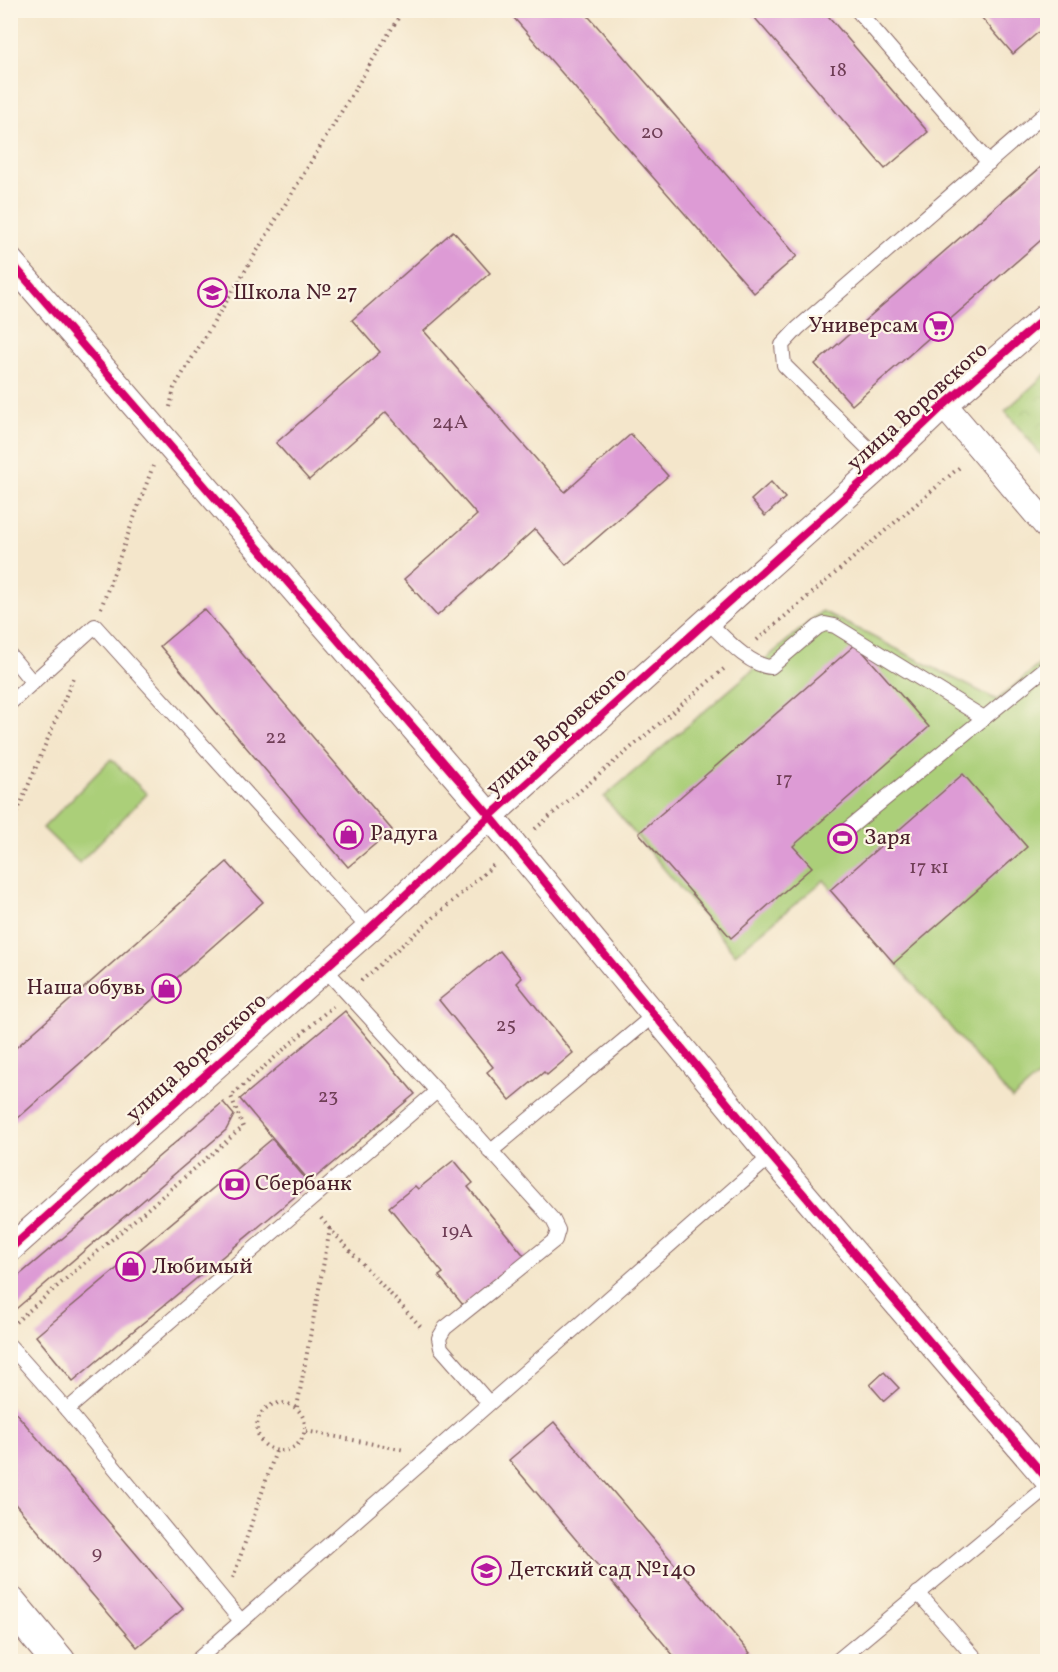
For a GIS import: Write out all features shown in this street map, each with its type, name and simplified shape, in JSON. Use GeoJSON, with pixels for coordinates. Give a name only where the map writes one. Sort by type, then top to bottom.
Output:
{"type":"FeatureCollection","features":[{"type":"Feature","properties":{"kind":"street"},"geometry":{"type":"LineString","coordinates":[[10,261],[490,816],[771,1156],[1047,1480]]}},
{"type":"Feature","properties":{"kind":"street","name":"улица Воровского"},"geometry":{"type":"LineString","coordinates":[[10,1249],[325,969],[490,816],[883,463],[944,405],[1047,315]]}},
{"type":"Feature","properties":{"kind":"street"},"geometry":{"type":"LineString","coordinates":[[944,405],[1047,527]]}},
{"type":"Feature","properties":{"kind":"street"},"geometry":{"type":"LineString","coordinates":[[10,1604],[59,1662]]}},
{"type":"Feature","properties":{"kind":"lane"},"geometry":{"type":"LineString","coordinates":[[857,10],[989,163]]}},
{"type":"Feature","properties":{"kind":"lane"},"geometry":{"type":"LineString","coordinates":[[883,463],[784,365],[782,345],[798,328],[1047,111]]}},
{"type":"Feature","properties":{"kind":"lane"},"geometry":{"type":"LineString","coordinates":[[707,621],[742,653],[764,666],[771,667],[818,627],[825,624],[835,626],[984,718]]}},
{"type":"Feature","properties":{"kind":"lane"},"geometry":{"type":"LineString","coordinates":[[10,703],[95,626],[369,929]]}},
{"type":"Feature","properties":{"kind":"lane"},"geometry":{"type":"LineString","coordinates":[[10,655],[33,683]]}},
{"type":"Feature","properties":{"kind":"lane"},"geometry":{"type":"LineString","coordinates":[[838,837],[1047,666]]}},
{"type":"Feature","properties":{"kind":"lane"},"geometry":{"type":"LineString","coordinates":[[325,969],[553,1220],[558,1230],[555,1239],[445,1328],[439,1338],[441,1348],[489,1403]]}},
{"type":"Feature","properties":{"kind":"lane"},"geometry":{"type":"LineString","coordinates":[[490,1152],[654,1015]]}},
{"type":"Feature","properties":{"kind":"lane"},"geometry":{"type":"LineString","coordinates":[[67,1410],[436,1091]]}},
{"type":"Feature","properties":{"kind":"lane"},"geometry":{"type":"LineString","coordinates":[[195,1662],[771,1156]]}},
{"type":"Feature","properties":{"kind":"lane"},"geometry":{"type":"LineString","coordinates":[[10,1346],[67,1410],[241,1621]]}},
{"type":"Feature","properties":{"kind":"lane"},"geometry":{"type":"LineString","coordinates":[[836,1662],[1047,1486]]}},
{"type":"Feature","properties":{"kind":"lane"},"geometry":{"type":"LineString","coordinates":[[918,1593],[979,1662]]}},
{"type":"Feature","properties":{"kind":"path"},"geometry":{"type":"LineString","coordinates":[[95,626],[163,437],[174,388],[404,10]]}},
{"type":"Feature","properties":{"kind":"path"},"geometry":{"type":"LineString","coordinates":[[10,1327],[243,1127],[231,1096],[515,847],[981,449]]}},
{"type":"Feature","properties":{"kind":"path"},"geometry":{"type":"LineString","coordinates":[[10,829],[77,669]]}},
{"type":"Feature","properties":{"kind":"path"},"geometry":{"type":"LineString","coordinates":[[297,1407],[330,1229],[441,1348]]}},
{"type":"Feature","properties":{"kind":"path"},"geometry":{"type":"LineString","coordinates":[[286,1402],[297,1407],[305,1418],[306,1431],[300,1443],[290,1450],[276,1451],[265,1445],[258,1435],[257,1422],[262,1411],[273,1403],[286,1402]]}},
{"type":"Feature","properties":{"kind":"path"},"geometry":{"type":"LineString","coordinates":[[306,1431],[431,1455]]}},
{"type":"Feature","properties":{"kind":"path"},"geometry":{"type":"LineString","coordinates":[[225,1602],[276,1451]]}},
{"type":"Feature","properties":{"kind":"green space"},"geometry":{"type":"Polygon","coordinates":[[[1047,373],[1047,462],[1005,411],[1047,373]]]}},
{"type":"Feature","properties":{"kind":"green space","name":"Заря"},"geometry":{"type":"Polygon","coordinates":[[[822,611],[997,700],[1047,658],[1047,1069],[1012,1099],[824,880],[735,954],[604,797],[822,611]]]}},
{"type":"Feature","properties":{"kind":"green space"},"geometry":{"type":"Polygon","coordinates":[[[111,759],[147,794],[79,863],[43,828],[111,759]]]}},
{"type":"Feature","properties":{"kind":"building"},"geometry":{"type":"Polygon","coordinates":[[[507,10],[583,10],[797,256],[754,293],[507,10]]]}},
{"type":"Feature","properties":{"kind":"building"},"geometry":{"type":"Polygon","coordinates":[[[748,10],[823,10],[928,132],[885,169],[748,10]]]}},
{"type":"Feature","properties":{"kind":"building"},"geometry":{"type":"Polygon","coordinates":[[[975,10],[1048,10],[1048,24],[1013,54],[975,10]]]}},
{"type":"Feature","properties":{"kind":"building"},"geometry":{"type":"Polygon","coordinates":[[[1048,161],[1048,234],[852,405],[815,364],[1048,161]]]}},
{"type":"Feature","properties":{"kind":"building"},"geometry":{"type":"Polygon","coordinates":[[[453,231],[490,273],[424,331],[565,492],[631,434],[668,476],[566,565],[535,529],[437,616],[404,579],[477,515],[386,412],[309,480],[276,443],[380,352],[352,320],[453,231]]]}},
{"type":"Feature","properties":{"kind":"building"},"geometry":{"type":"Polygon","coordinates":[[[771,482],[785,498],[765,516],[751,500],[771,482]]]}},
{"type":"Feature","properties":{"kind":"building"},"geometry":{"type":"Polygon","coordinates":[[[204,609],[392,830],[348,867],[160,646],[204,609]]]}},
{"type":"Feature","properties":{"kind":"building"},"geometry":{"type":"Polygon","coordinates":[[[856,644],[929,727],[793,846],[812,867],[731,938],[639,833],[856,644]]]}},
{"type":"Feature","properties":{"kind":"building"},"geometry":{"type":"Polygon","coordinates":[[[963,774],[1027,847],[894,963],[830,890],[963,774]]]}},
{"type":"Feature","properties":{"kind":"building"},"geometry":{"type":"Polygon","coordinates":[[[227,862],[263,902],[10,1125],[10,1053],[227,862]]]}},
{"type":"Feature","properties":{"kind":"building"},"geometry":{"type":"Polygon","coordinates":[[[500,951],[522,978],[517,983],[573,1053],[547,1075],[544,1072],[510,1100],[487,1072],[493,1067],[439,1000],[500,951]]]}},
{"type":"Feature","properties":{"kind":"building"},"geometry":{"type":"Polygon","coordinates":[[[345,1011],[415,1094],[310,1182],[240,1099],[345,1011]]]}},
{"type":"Feature","properties":{"kind":"building"},"geometry":{"type":"Polygon","coordinates":[[[223,1102],[234,1115],[226,1130],[10,1314],[10,1283],[223,1102]]]}},
{"type":"Feature","properties":{"kind":"building"},"geometry":{"type":"Polygon","coordinates":[[[272,1139],[310,1184],[73,1381],[36,1336],[272,1139]]]}},
{"type":"Feature","properties":{"kind":"building"},"geometry":{"type":"Polygon","coordinates":[[[454,1160],[473,1183],[468,1187],[526,1258],[503,1276],[501,1274],[463,1305],[439,1276],[443,1273],[389,1207],[415,1186],[418,1189],[454,1160]]]}},
{"type":"Feature","properties":{"kind":"building"},"geometry":{"type":"Polygon","coordinates":[[[884,1372],[899,1388],[884,1401],[870,1385],[884,1372]]]}},
{"type":"Feature","properties":{"kind":"building"},"geometry":{"type":"Polygon","coordinates":[[[10,1406],[183,1609],[137,1647],[10,1498],[10,1406]]]}},
{"type":"Feature","properties":{"kind":"building"},"geometry":{"type":"Polygon","coordinates":[[[554,1422],[750,1653],[740,1662],[679,1662],[509,1460],[554,1422]]]}},
{"type":"Feature","properties":{"kind":"cycle path"},"geometry":{"type":"LineString","coordinates":[[10,261],[490,816],[771,1156],[1048,1480]]}},
{"type":"Feature","properties":{"kind":"cycle path"},"geometry":{"type":"LineString","coordinates":[[10,1249],[369,929],[490,816],[883,463],[944,405],[1048,315]]}},
{"type":"Feature","properties":{"kind":"place","name":"Школа № 27"},"geometry":{"type":"Point","coordinates":[212,293]}},
{"type":"Feature","properties":{"kind":"place","name":"Универсам"},"geometry":{"type":"Point","coordinates":[939,326]}},
{"type":"Feature","properties":{"kind":"place","name":"Радуга"},"geometry":{"type":"Point","coordinates":[349,834]}},
{"type":"Feature","properties":{"kind":"place","name":"Заря"},"geometry":{"type":"Point","coordinates":[843,838]}},
{"type":"Feature","properties":{"kind":"place","name":"Наша обувь"},"geometry":{"type":"Point","coordinates":[166,988]}},
{"type":"Feature","properties":{"kind":"place","name":"Сбербанк"},"geometry":{"type":"Point","coordinates":[234,1184]}},
{"type":"Feature","properties":{"kind":"place","name":"Любимый"},"geometry":{"type":"Point","coordinates":[131,1267]}},
{"type":"Feature","properties":{"kind":"place","name":"Детский сад №140"},"geometry":{"type":"Point","coordinates":[487,1570]}}]}
